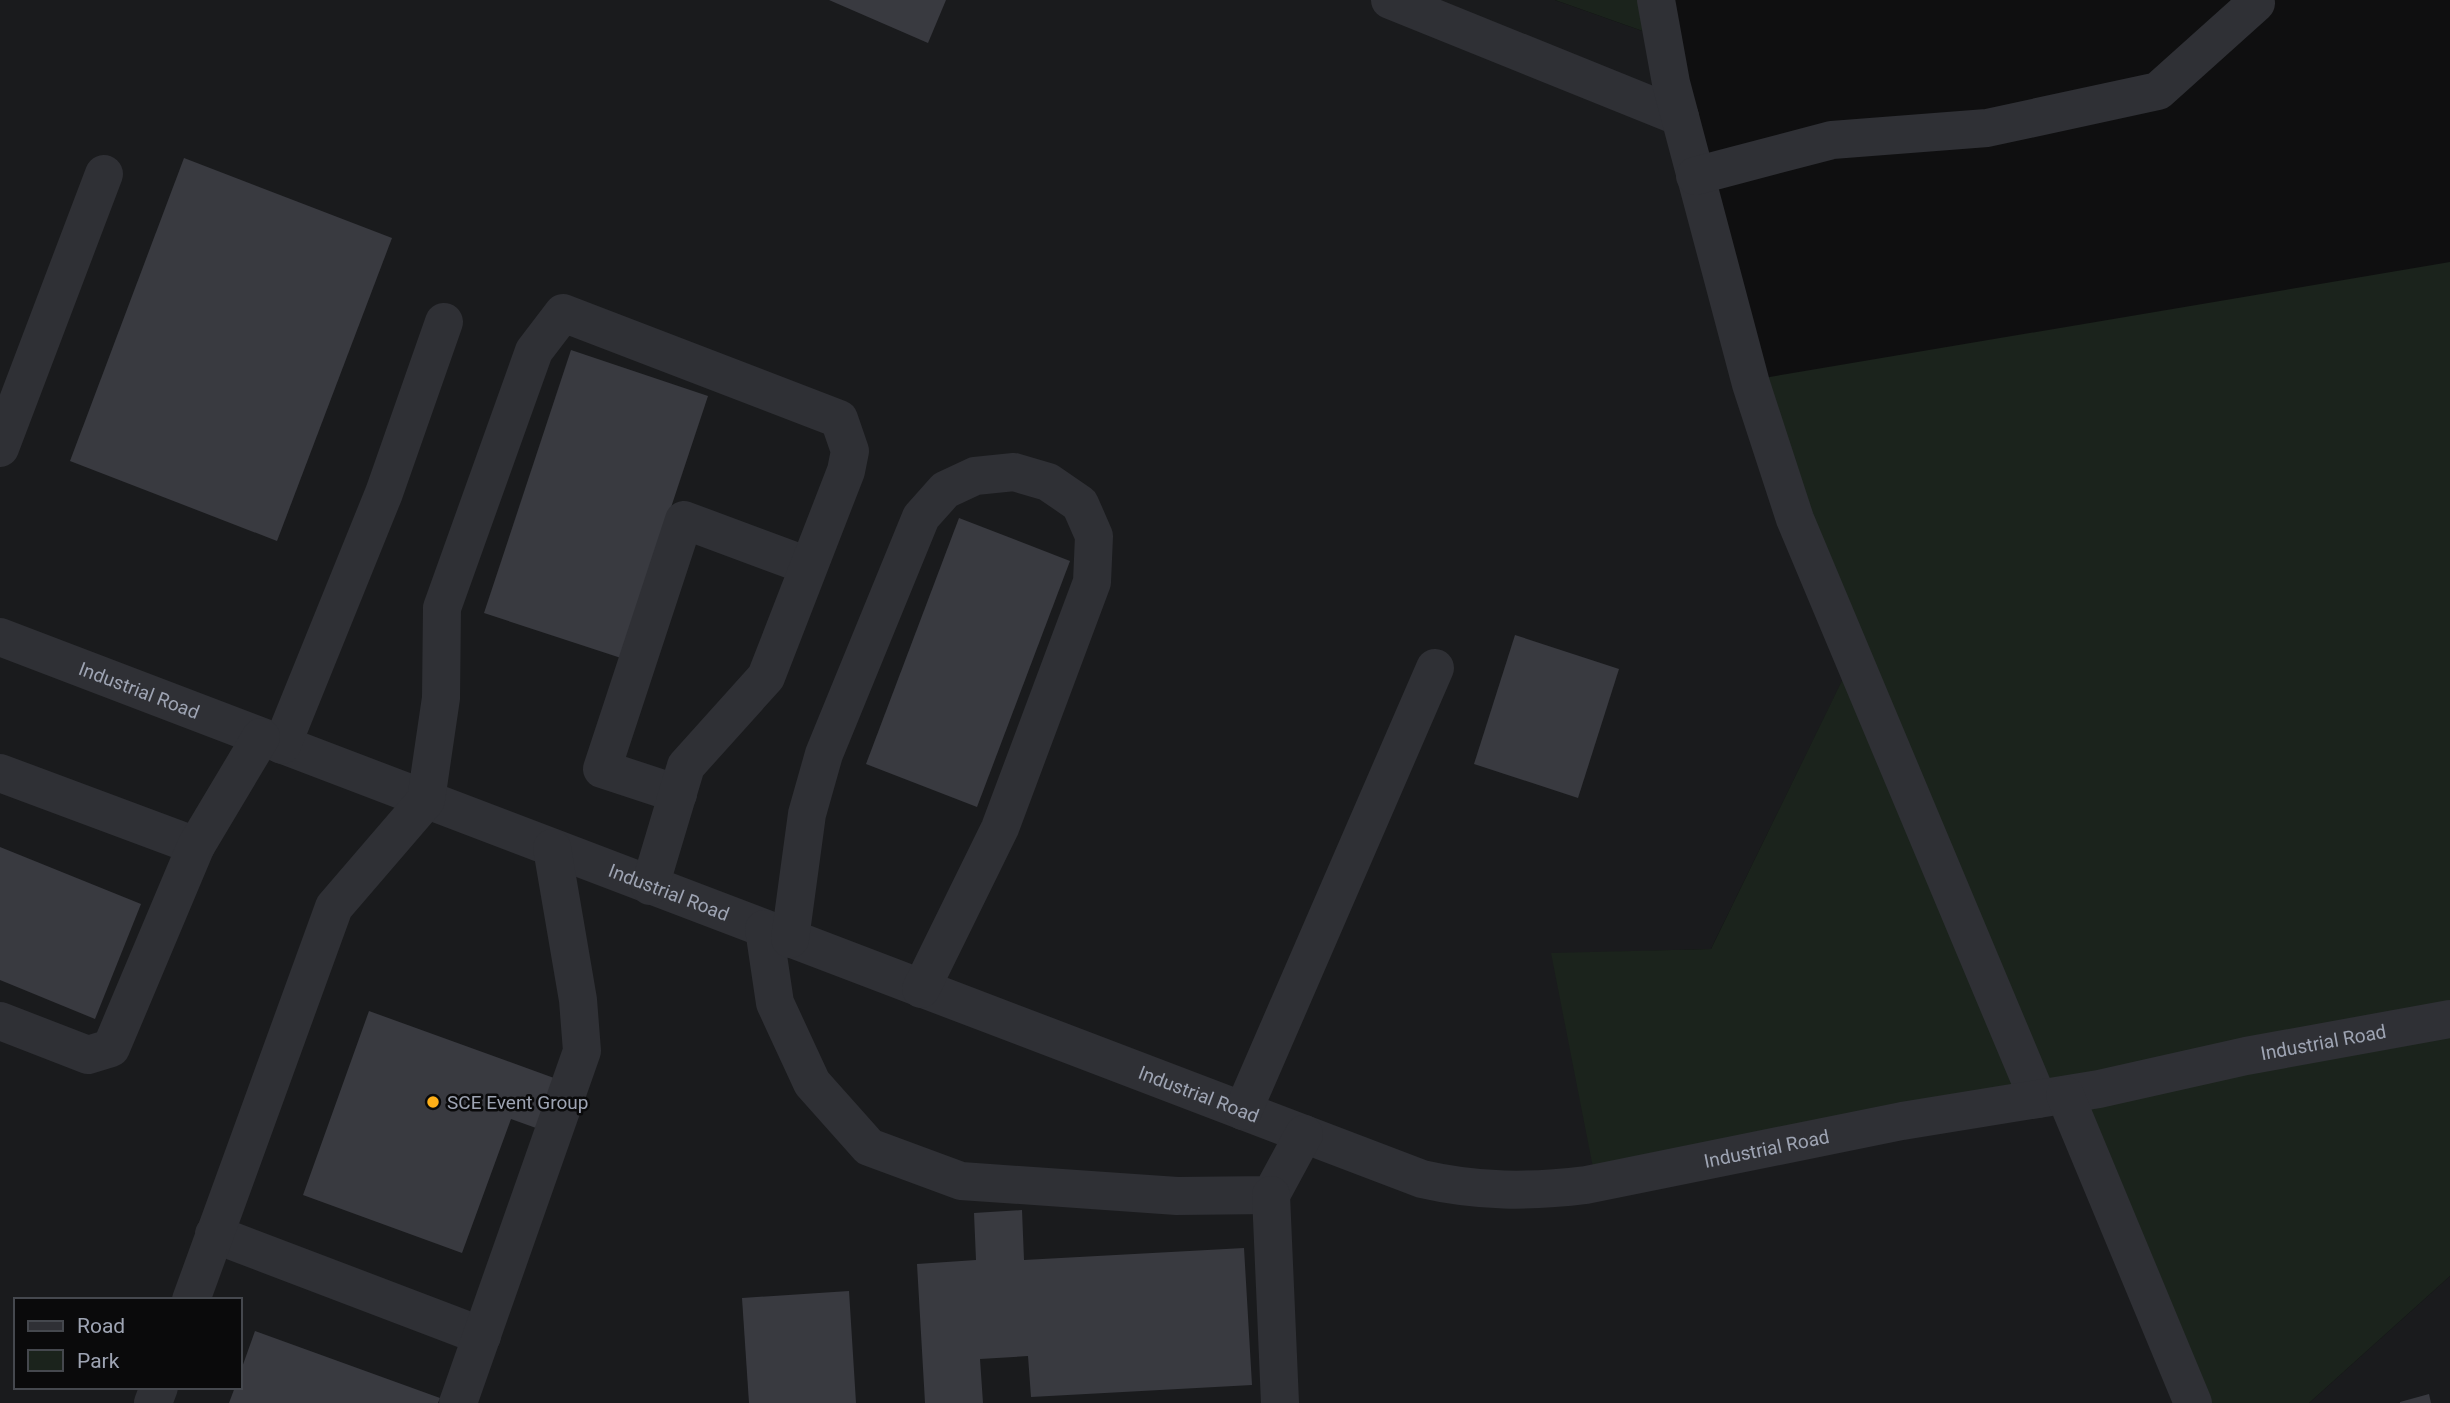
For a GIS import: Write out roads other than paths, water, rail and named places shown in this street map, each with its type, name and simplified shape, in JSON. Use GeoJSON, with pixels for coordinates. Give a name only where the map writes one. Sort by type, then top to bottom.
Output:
{"type":"FeatureCollection","features":[{"type":"Feature","properties":{"kind":"street"},"geometry":{"type":"LineString","coordinates":[[1390,0],[1680,117]]}},
{"type":"Feature","properties":{"kind":"street"},"geometry":{"type":"LineString","coordinates":[[1656,0],[1695,176],[1751,384],[1795,519],[2052,1097],[2193,1403]]}},
{"type":"Feature","properties":{"kind":"street"},"geometry":{"type":"LineString","coordinates":[[1695,176],[1832,140],[1987,128],[2158,91],[2256,3]]}},
{"type":"Feature","properties":{"kind":"street"},"geometry":{"type":"LineString","coordinates":[[0,447],[104,174]]}},
{"type":"Feature","properties":{"kind":"street"},"geometry":{"type":"LineString","coordinates":[[192,1298],[334,907],[426,800],[441,698],[442,608],[534,351],[563,313],[839,419],[850,450],[846,471],[766,677],[686,765],[650,886]]}},
{"type":"Feature","properties":{"kind":"street"},"geometry":{"type":"LineString","coordinates":[[0,1021],[88,1055],[111,1048],[196,846],[271,741],[384,493],[444,322]]}},
{"type":"Feature","properties":{"kind":"street"},"geometry":{"type":"LineString","coordinates":[[921,989],[1000,828],[1092,582],[1094,536],[1080,504],[1048,482],[1014,472],[975,476],[945,490],[921,517],[824,754],[777,934],[775,1003],[812,1083],[869,1147],[961,1181],[1177,1196],[1271,1195]]}},
{"type":"Feature","properties":{"kind":"street"},"geometry":{"type":"LineString","coordinates":[[678,794],[602,769],[684,520],[807,566]]}},
{"type":"Feature","properties":{"kind":"street","name":"Industrial Road"},"geometry":{"type":"LineString","coordinates":[[0,637],[921,989],[1436,1182],[1497,1191],[1539,1191],[1587,1185],[1902,1121],[2052,1097],[2246,1056],[2450,1019]]}},
{"type":"Feature","properties":{"kind":"street"},"geometry":{"type":"LineString","coordinates":[[1243,1111],[1435,668]]}},
{"type":"Feature","properties":{"kind":"street"},"geometry":{"type":"LineString","coordinates":[[0,773],[196,846]]}},
{"type":"Feature","properties":{"kind":"street"},"geometry":{"type":"LineString","coordinates":[[458,1403],[582,1051],[578,1000],[552,848]]}},
{"type":"Feature","properties":{"kind":"street"},"geometry":{"type":"LineString","coordinates":[[1280,1403],[1271,1195],[1304,1134]]}},
{"type":"Feature","properties":{"kind":"street"},"geometry":{"type":"LineString","coordinates":[[214,1234],[482,1336]]}},
{"type":"Feature","properties":{"kind":"place","name":"SCE Event Group"},"geometry":{"type":"Point","coordinates":[433,1102]}}]}
